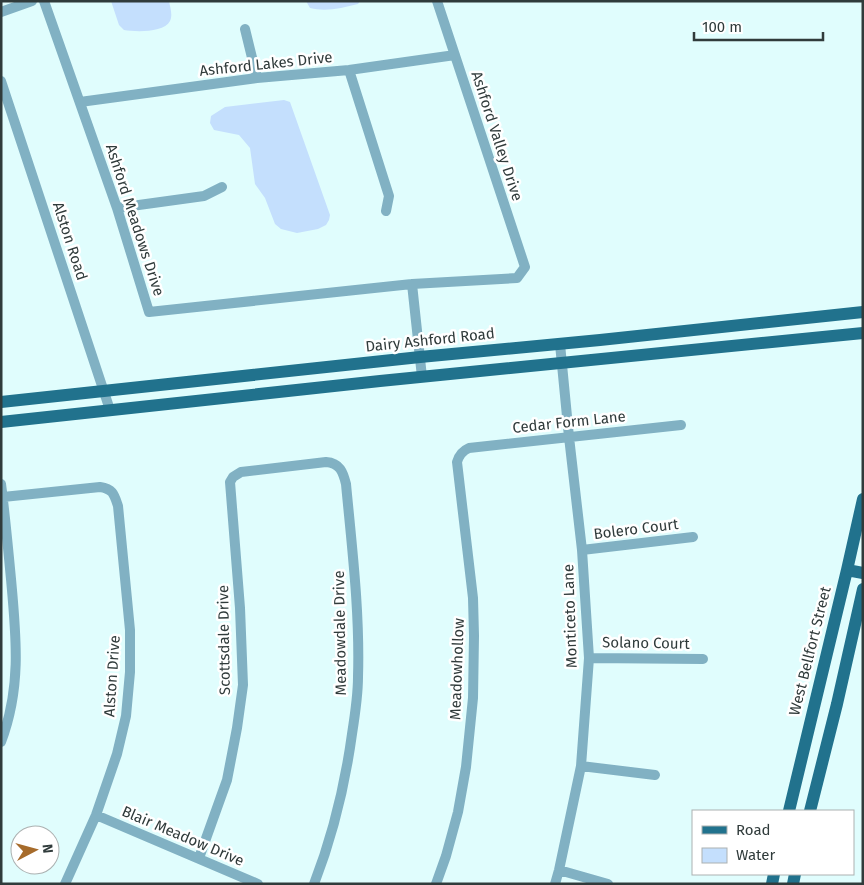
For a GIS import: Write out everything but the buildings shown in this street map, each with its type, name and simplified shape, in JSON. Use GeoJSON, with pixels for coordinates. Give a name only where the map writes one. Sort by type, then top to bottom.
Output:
{"type":"FeatureCollection","features":[{"type":"Feature","properties":{"kind":"main road","name":"Dairy Ashford Road"},"geometry":{"type":"LineString","coordinates":[[1,402],[863,312]]}},
{"type":"Feature","properties":{"kind":"main road"},"geometry":{"type":"LineString","coordinates":[[723,326],[724,347]]}},
{"type":"Feature","properties":{"kind":"main road"},"geometry":{"type":"LineString","coordinates":[[1,422],[422,376],[562,364],[863,333]]}},
{"type":"Feature","properties":{"kind":"main road","name":"West Bellfort Street"},"geometry":{"type":"LineString","coordinates":[[789,810],[863,499]]}},
{"type":"Feature","properties":{"kind":"main road"},"geometry":{"type":"LineString","coordinates":[[847,570],[863,573]]}},
{"type":"Feature","properties":{"kind":"main road"},"geometry":{"type":"LineString","coordinates":[[810,810],[863,589]]}},
{"type":"Feature","properties":{"kind":"main road"},"geometry":{"type":"LineString","coordinates":[[805,745],[825,748]]}},
{"type":"Feature","properties":{"kind":"street"},"geometry":{"type":"LineString","coordinates":[[1,12],[32,1]]}},
{"type":"Feature","properties":{"kind":"street","name":"Ashford Meadows Drive"},"geometry":{"type":"LineString","coordinates":[[44,1],[118,208],[149,312],[412,284]]}},
{"type":"Feature","properties":{"kind":"street","name":"Ashford Valley Drive"},"geometry":{"type":"LineString","coordinates":[[412,284],[517,278],[525,267],[437,1]]}},
{"type":"Feature","properties":{"kind":"street"},"geometry":{"type":"LineString","coordinates":[[245,29],[257,78]]}},
{"type":"Feature","properties":{"kind":"street","name":"Ashford Lakes Drive"},"geometry":{"type":"LineString","coordinates":[[80,102],[257,78],[349,70],[455,55]]}},
{"type":"Feature","properties":{"kind":"street"},"geometry":{"type":"LineString","coordinates":[[349,70],[389,196],[386,211]]}},
{"type":"Feature","properties":{"kind":"street","name":"Alston Road"},"geometry":{"type":"LineString","coordinates":[[1,81],[110,410]]}},
{"type":"Feature","properties":{"kind":"street"},"geometry":{"type":"LineString","coordinates":[[118,208],[204,196],[222,187]]}},
{"type":"Feature","properties":{"kind":"street"},"geometry":{"type":"LineString","coordinates":[[412,284],[422,376]]}},
{"type":"Feature","properties":{"kind":"street","name":"Monticeto Lane"},"geometry":{"type":"LineString","coordinates":[[555,884],[581,766],[589,658],[582,550],[560,344]]}},
{"type":"Feature","properties":{"kind":"street","name":"Cedar Form Lane"},"geometry":{"type":"LineString","coordinates":[[461,452],[469,448],[681,425]]}},
{"type":"Feature","properties":{"kind":"street","name":"Meadowhollow"},"geometry":{"type":"LineString","coordinates":[[436,884],[458,812],[466,767],[473,698],[473,598],[457,462],[461,452]]}},
{"type":"Feature","properties":{"kind":"street","name":"Scottsdale Drive"},"geometry":{"type":"LineString","coordinates":[[199,858],[227,780],[243,685],[240,608],[230,482],[233,477],[242,472],[326,462],[333,463],[340,468]]}},
{"type":"Feature","properties":{"kind":"street","name":"Meadowdale Drive"},"geometry":{"type":"LineString","coordinates":[[314,884],[334,826],[345,780],[357,702],[357,602],[346,484],[340,468]]}},
{"type":"Feature","properties":{"kind":"street"},"geometry":{"type":"LineString","coordinates":[[1,484],[16,633],[12,706],[1,742]]}},
{"type":"Feature","properties":{"kind":"street","name":"Alston Drive"},"geometry":{"type":"LineString","coordinates":[[3,497],[100,487],[107,488],[112,492],[118,506],[130,630],[130,672],[126,716],[117,754],[96,815],[65,884]]}},
{"type":"Feature","properties":{"kind":"street","name":"Bolero Court"},"geometry":{"type":"LineString","coordinates":[[582,550],[692,537]]}},
{"type":"Feature","properties":{"kind":"street","name":"Solano Court"},"geometry":{"type":"LineString","coordinates":[[589,658],[704,659]]}},
{"type":"Feature","properties":{"kind":"street"},"geometry":{"type":"LineString","coordinates":[[1,703],[12,706]]}},
{"type":"Feature","properties":{"kind":"street"},"geometry":{"type":"LineString","coordinates":[[581,766],[655,776]]}},
{"type":"Feature","properties":{"kind":"street","name":"Blair Meadow Drive"},"geometry":{"type":"LineString","coordinates":[[96,815],[258,884]]}},
{"type":"Feature","properties":{"kind":"street"},"geometry":{"type":"LineString","coordinates":[[559,870],[608,884]]}},
{"type":"Feature","properties":{"kind":"water"},"geometry":{"type":"Polygon","coordinates":[[[111,1],[169,1],[171,19],[167,25],[156,30],[124,30],[119,25],[111,1]]]}},
{"type":"Feature","properties":{"kind":"water"},"geometry":{"type":"Polygon","coordinates":[[[306,1],[360,1],[358,4],[346,7],[322,10],[310,8],[306,1]]]}},
{"type":"Feature","properties":{"kind":"water"},"geometry":{"type":"Polygon","coordinates":[[[284,100],[290,102],[330,215],[326,225],[318,229],[297,233],[281,229],[275,224],[265,198],[255,184],[250,148],[239,135],[214,130],[210,123],[211,116],[225,107],[284,100]]]}}]}
